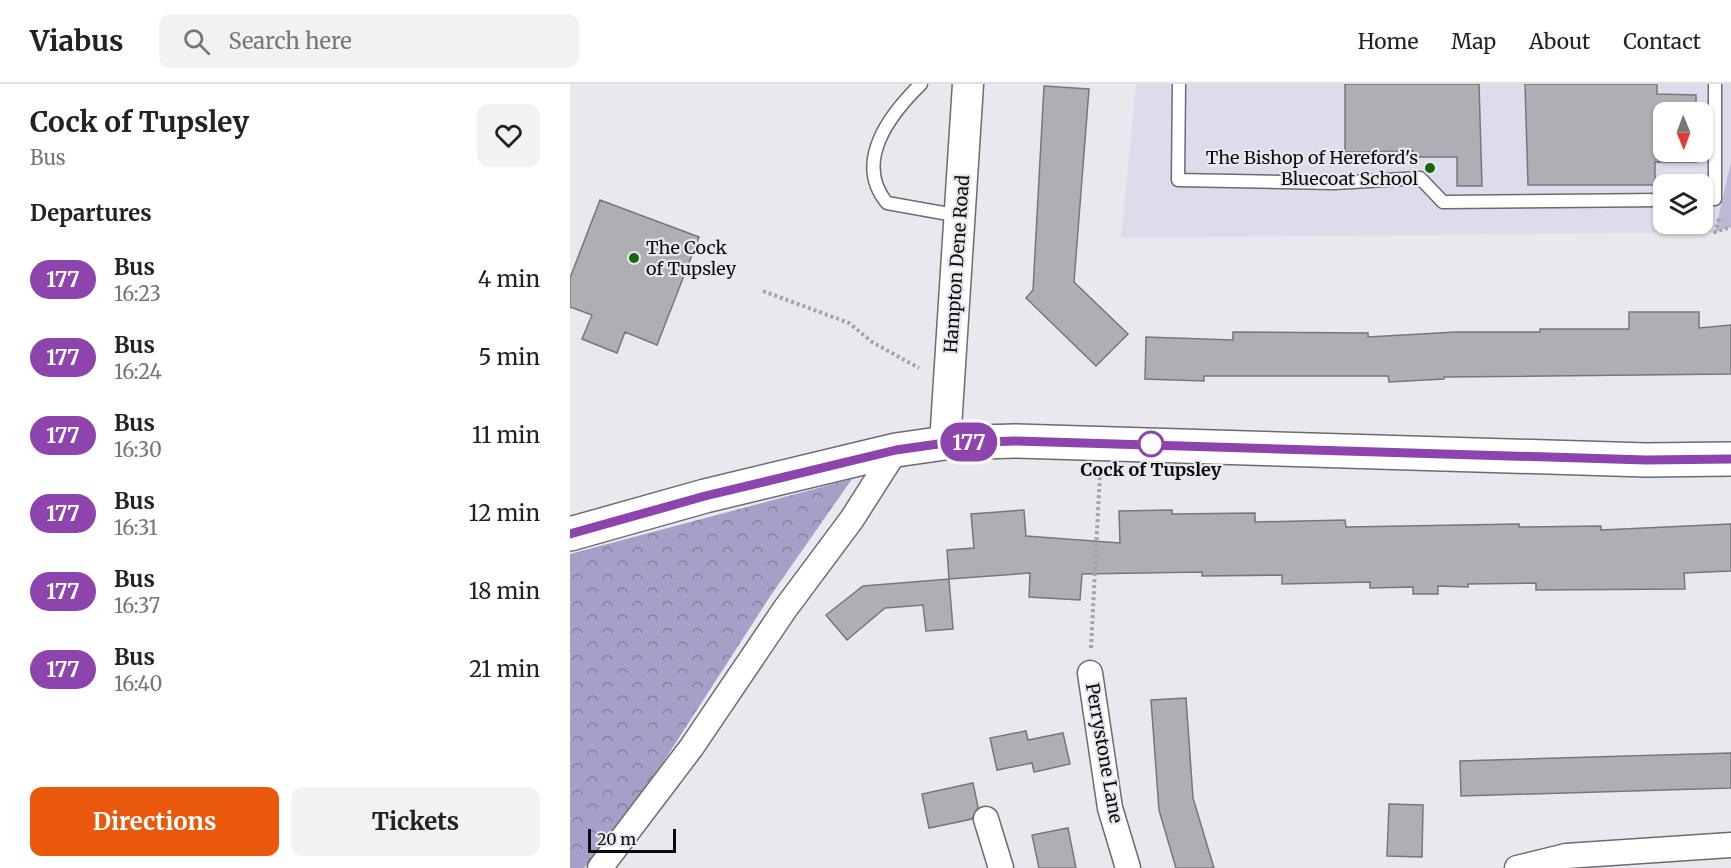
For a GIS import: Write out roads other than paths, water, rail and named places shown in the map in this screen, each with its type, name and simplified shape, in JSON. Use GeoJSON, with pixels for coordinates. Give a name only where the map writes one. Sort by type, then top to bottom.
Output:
{"type":"FeatureCollection","features":[{"type":"Feature","properties":{"kind":"highway"},"geometry":{"type":"LineString","coordinates":[[570,534],[705,496],[896,450],[945,443],[1016,441],[1646,460],[1731,459]]}},
{"type":"Feature","properties":{"kind":"street","name":"Hampton Dene Road"},"geometry":{"type":"LineString","coordinates":[[945,443],[968,84]]}},
{"type":"Feature","properties":{"kind":"street"},"geometry":{"type":"LineString","coordinates":[[600,868],[691,748],[785,609],[852,519],[896,450]]}},
{"type":"Feature","properties":{"kind":"street","name":"Perrystone Lane"},"geometry":{"type":"LineString","coordinates":[[1090,673],[1110,808],[1128,868]]}},
{"type":"Feature","properties":{"kind":"street"},"geometry":{"type":"LineString","coordinates":[[986,819],[1000,868]]}},
{"type":"Feature","properties":{"kind":"street"},"geometry":{"type":"LineString","coordinates":[[1517,868],[1566,856],[1731,845]]}},
{"type":"Feature","properties":{"kind":"lane"},"geometry":{"type":"LineString","coordinates":[[921,84],[887,123],[877,144],[873,173],[877,191],[886,203],[961,217]]}},
{"type":"Feature","properties":{"kind":"lane"},"geometry":{"type":"LineString","coordinates":[[1179,84],[1178,180],[1312,183],[1420,178],[1443,202],[1653,200]]}},
{"type":"Feature","properties":{"kind":"lane"},"geometry":{"type":"LineString","coordinates":[[1713,199],[1715,199],[1715,84]]}},
{"type":"Feature","properties":{"kind":"place","name":"The Bishop of Hereford's Bluecoat School"},"geometry":{"type":"Point","coordinates":[1430,168]}},
{"type":"Feature","properties":{"kind":"place","name":"The Cock of Tupsley"},"geometry":{"type":"Point","coordinates":[634,258]}},
{"type":"Feature","properties":{"kind":"place","name":"Cock of Tupsley"},"geometry":{"type":"Point","coordinates":[1151,444]}}]}
